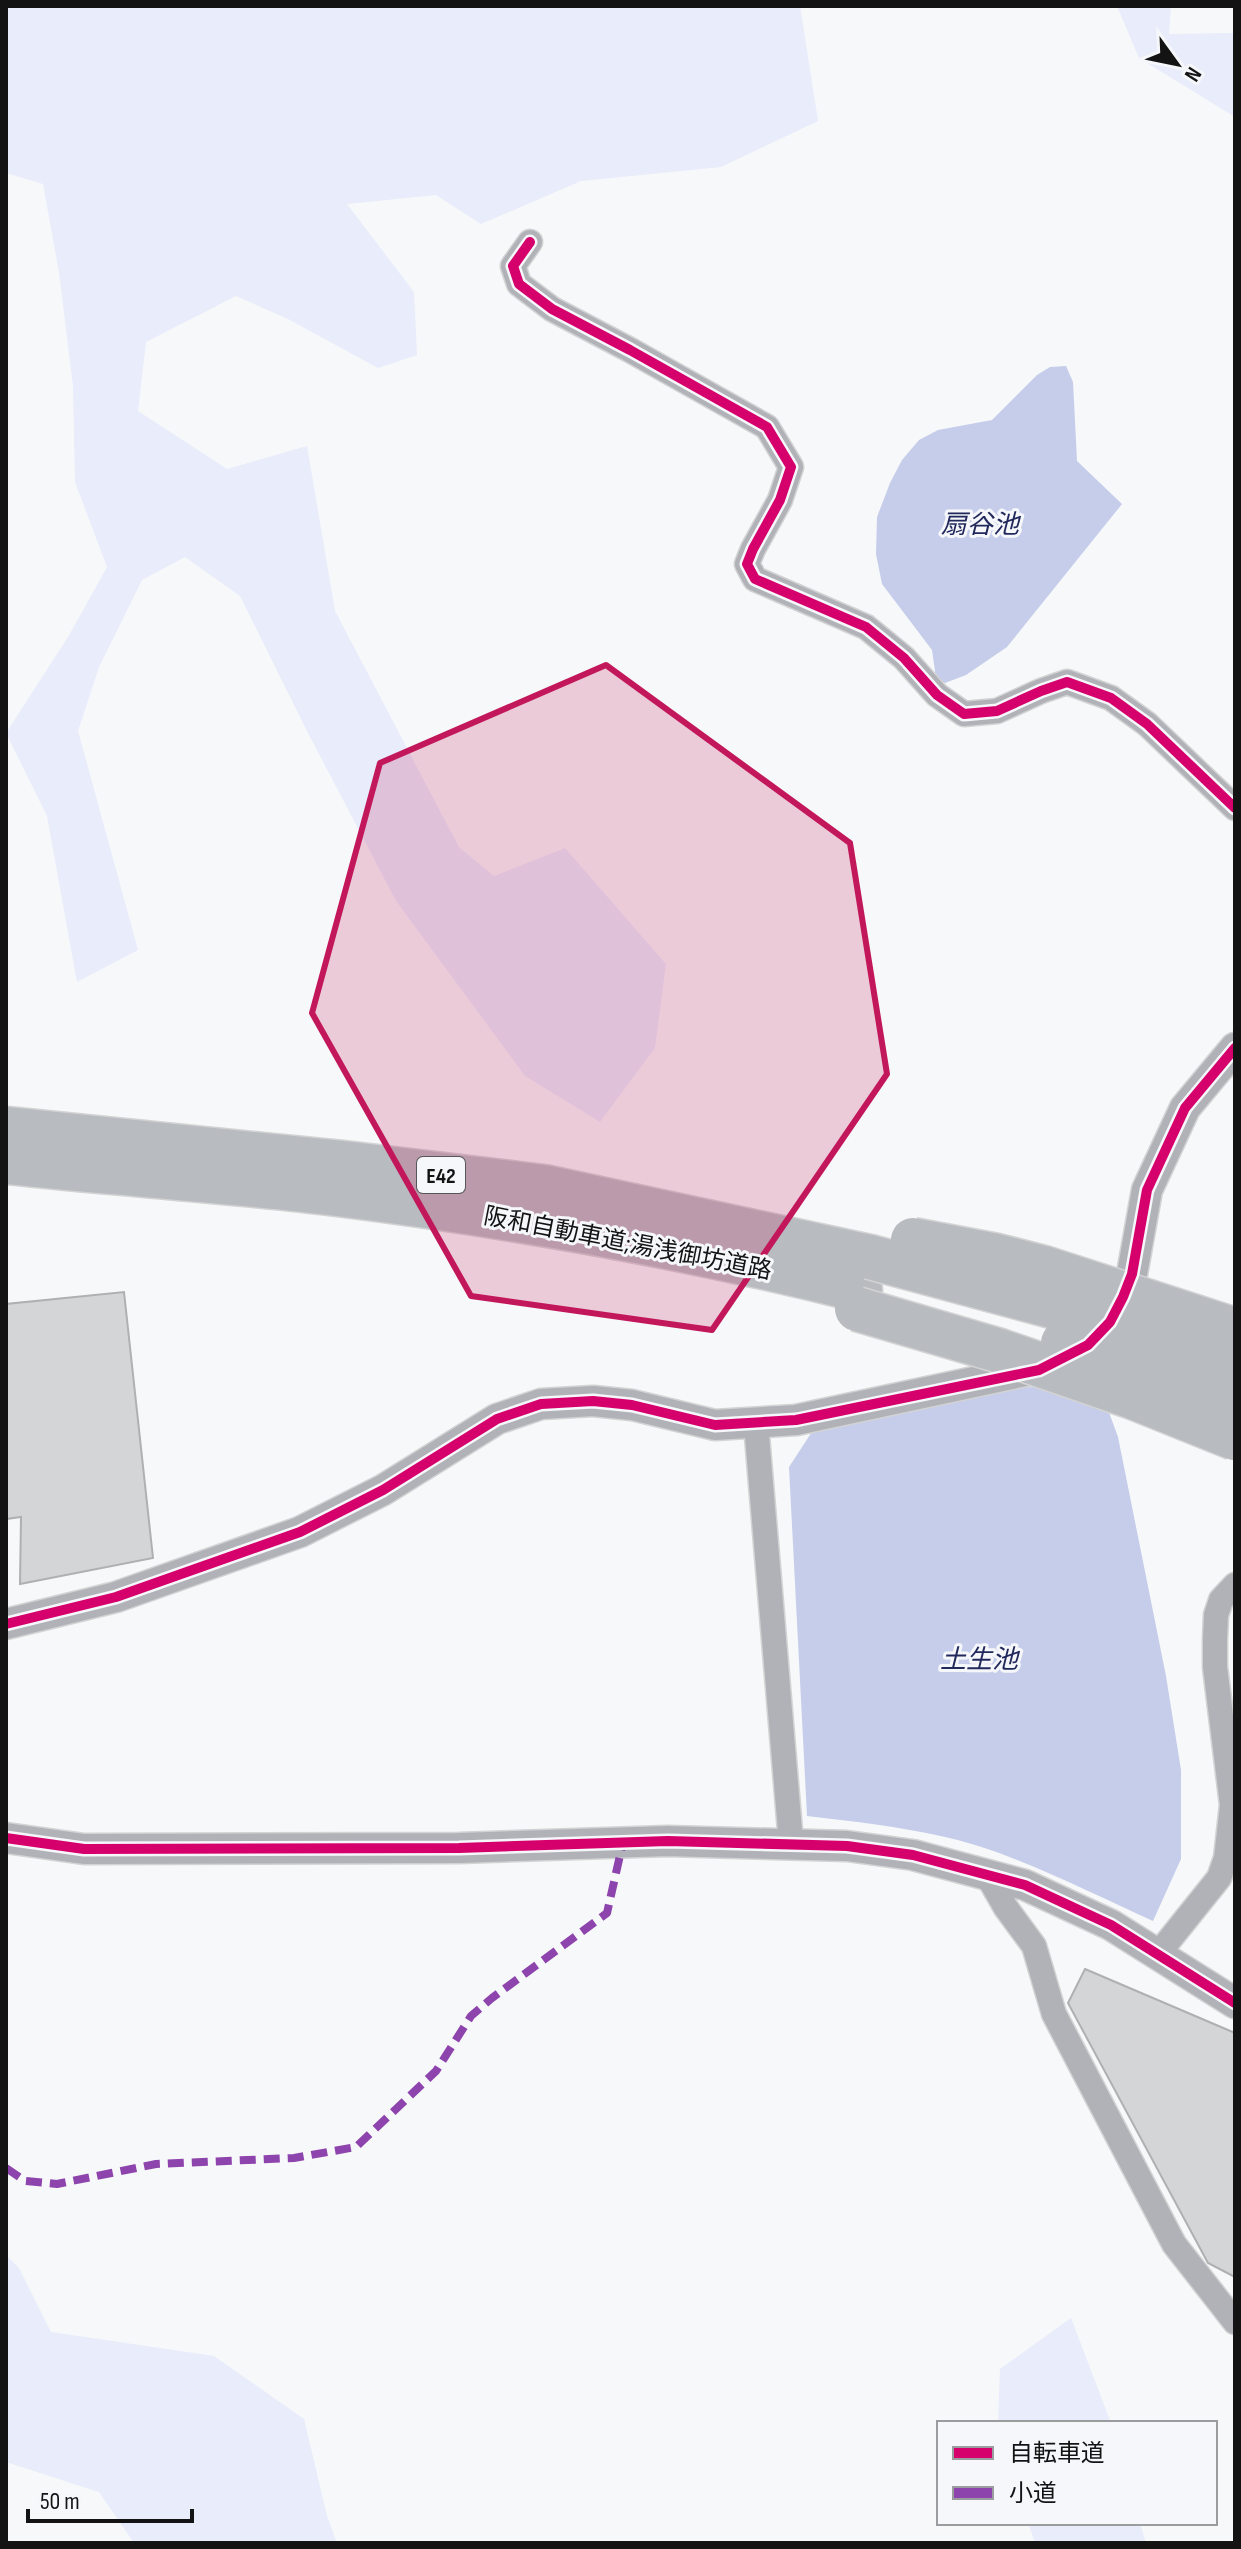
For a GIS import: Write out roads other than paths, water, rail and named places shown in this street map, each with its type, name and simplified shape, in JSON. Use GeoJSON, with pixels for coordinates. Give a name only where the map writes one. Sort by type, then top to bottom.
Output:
{"type":"FeatureCollection","features":[{"type":"Feature","properties":{"kind":"highway","name":"阪和自動車道;湯浅御坊道路"},"geometry":{"type":"LineString","coordinates":[[6,1129],[544,1187],[866,1272],[1029,1333],[1123,1361],[1235,1400]]}},
{"type":"Feature","properties":{"kind":"highway","name":"阪和自動車道;湯浅御坊道路"},"geometry":{"type":"LineString","coordinates":[[6,1162],[336,1193],[866,1272],[1085,1315],[1235,1364]]}},
{"type":"Feature","properties":{"kind":"highway"},"geometry":{"type":"LineString","coordinates":[[866,1272],[993,1255],[1227,1313]]}},
{"type":"Feature","properties":{"kind":"highway"},"geometry":{"type":"LineString","coordinates":[[866,1272],[997,1350],[1133,1397],[1235,1438]]}},
{"type":"Feature","properties":{"kind":"street"},"geometry":{"type":"LineString","coordinates":[[530,242],[513,266],[519,284],[552,309],[767,427],[791,467],[780,500],[747,564],[755,579],[866,627],[904,658],[937,695],[964,714],[997,711],[1067,682],[1111,698],[1147,724],[1235,808]]}},
{"type":"Feature","properties":{"kind":"street"},"geometry":{"type":"LineString","coordinates":[[6,1624],[116,1597],[300,1532],[383,1490],[497,1419],[541,1404],[593,1401],[632,1405],[715,1425],[756,1424],[796,1420],[1039,1370],[1088,1345],[1110,1322],[1132,1274],[1147,1190],[1185,1108],[1235,1048]]}},
{"type":"Feature","properties":{"kind":"street"},"geometry":{"type":"LineString","coordinates":[[1132,1274],[1227,1313],[1190,1433],[1235,1452]]}},
{"type":"Feature","properties":{"kind":"street"},"geometry":{"type":"LineString","coordinates":[[756,1424],[791,1843]]}},
{"type":"Feature","properties":{"kind":"street"},"geometry":{"type":"LineString","coordinates":[[1158,1954],[1219,1878],[1226,1858],[1234,1806],[1215,1653],[1216,1615],[1221,1600],[1235,1585]]}},
{"type":"Feature","properties":{"kind":"street"},"geometry":{"type":"LineString","coordinates":[[6,1838],[84,1849],[459,1848],[668,1841],[847,1846],[913,1855],[1025,1885],[1111,1925],[1235,2003]]}},
{"type":"Feature","properties":{"kind":"street"},"geometry":{"type":"LineString","coordinates":[[986,1873],[1006,1908],[1034,1946],[1054,2014],[1174,2244],[1235,2322]]}},
{"type":"Feature","properties":{"kind":"water","name":"扇谷池"},"geometry":{"type":"Polygon","coordinates":[[[1066,366],[1073,382],[1077,461],[1122,504],[1007,647],[966,675],[945,683],[936,678],[932,650],[882,584],[876,554],[877,517],[902,460],[919,440],[938,430],[992,420],[1037,375],[1050,367],[1066,366]]]}},
{"type":"Feature","properties":{"kind":"water","name":"土生池"},"geometry":{"type":"Polygon","coordinates":[[[1095,1374],[1118,1437],[1166,1676],[1181,1770],[1181,1859],[1153,1921],[983,1847],[908,1830],[807,1816],[789,1467],[819,1421],[1007,1388],[1033,1387],[1095,1374]]]}}]}
